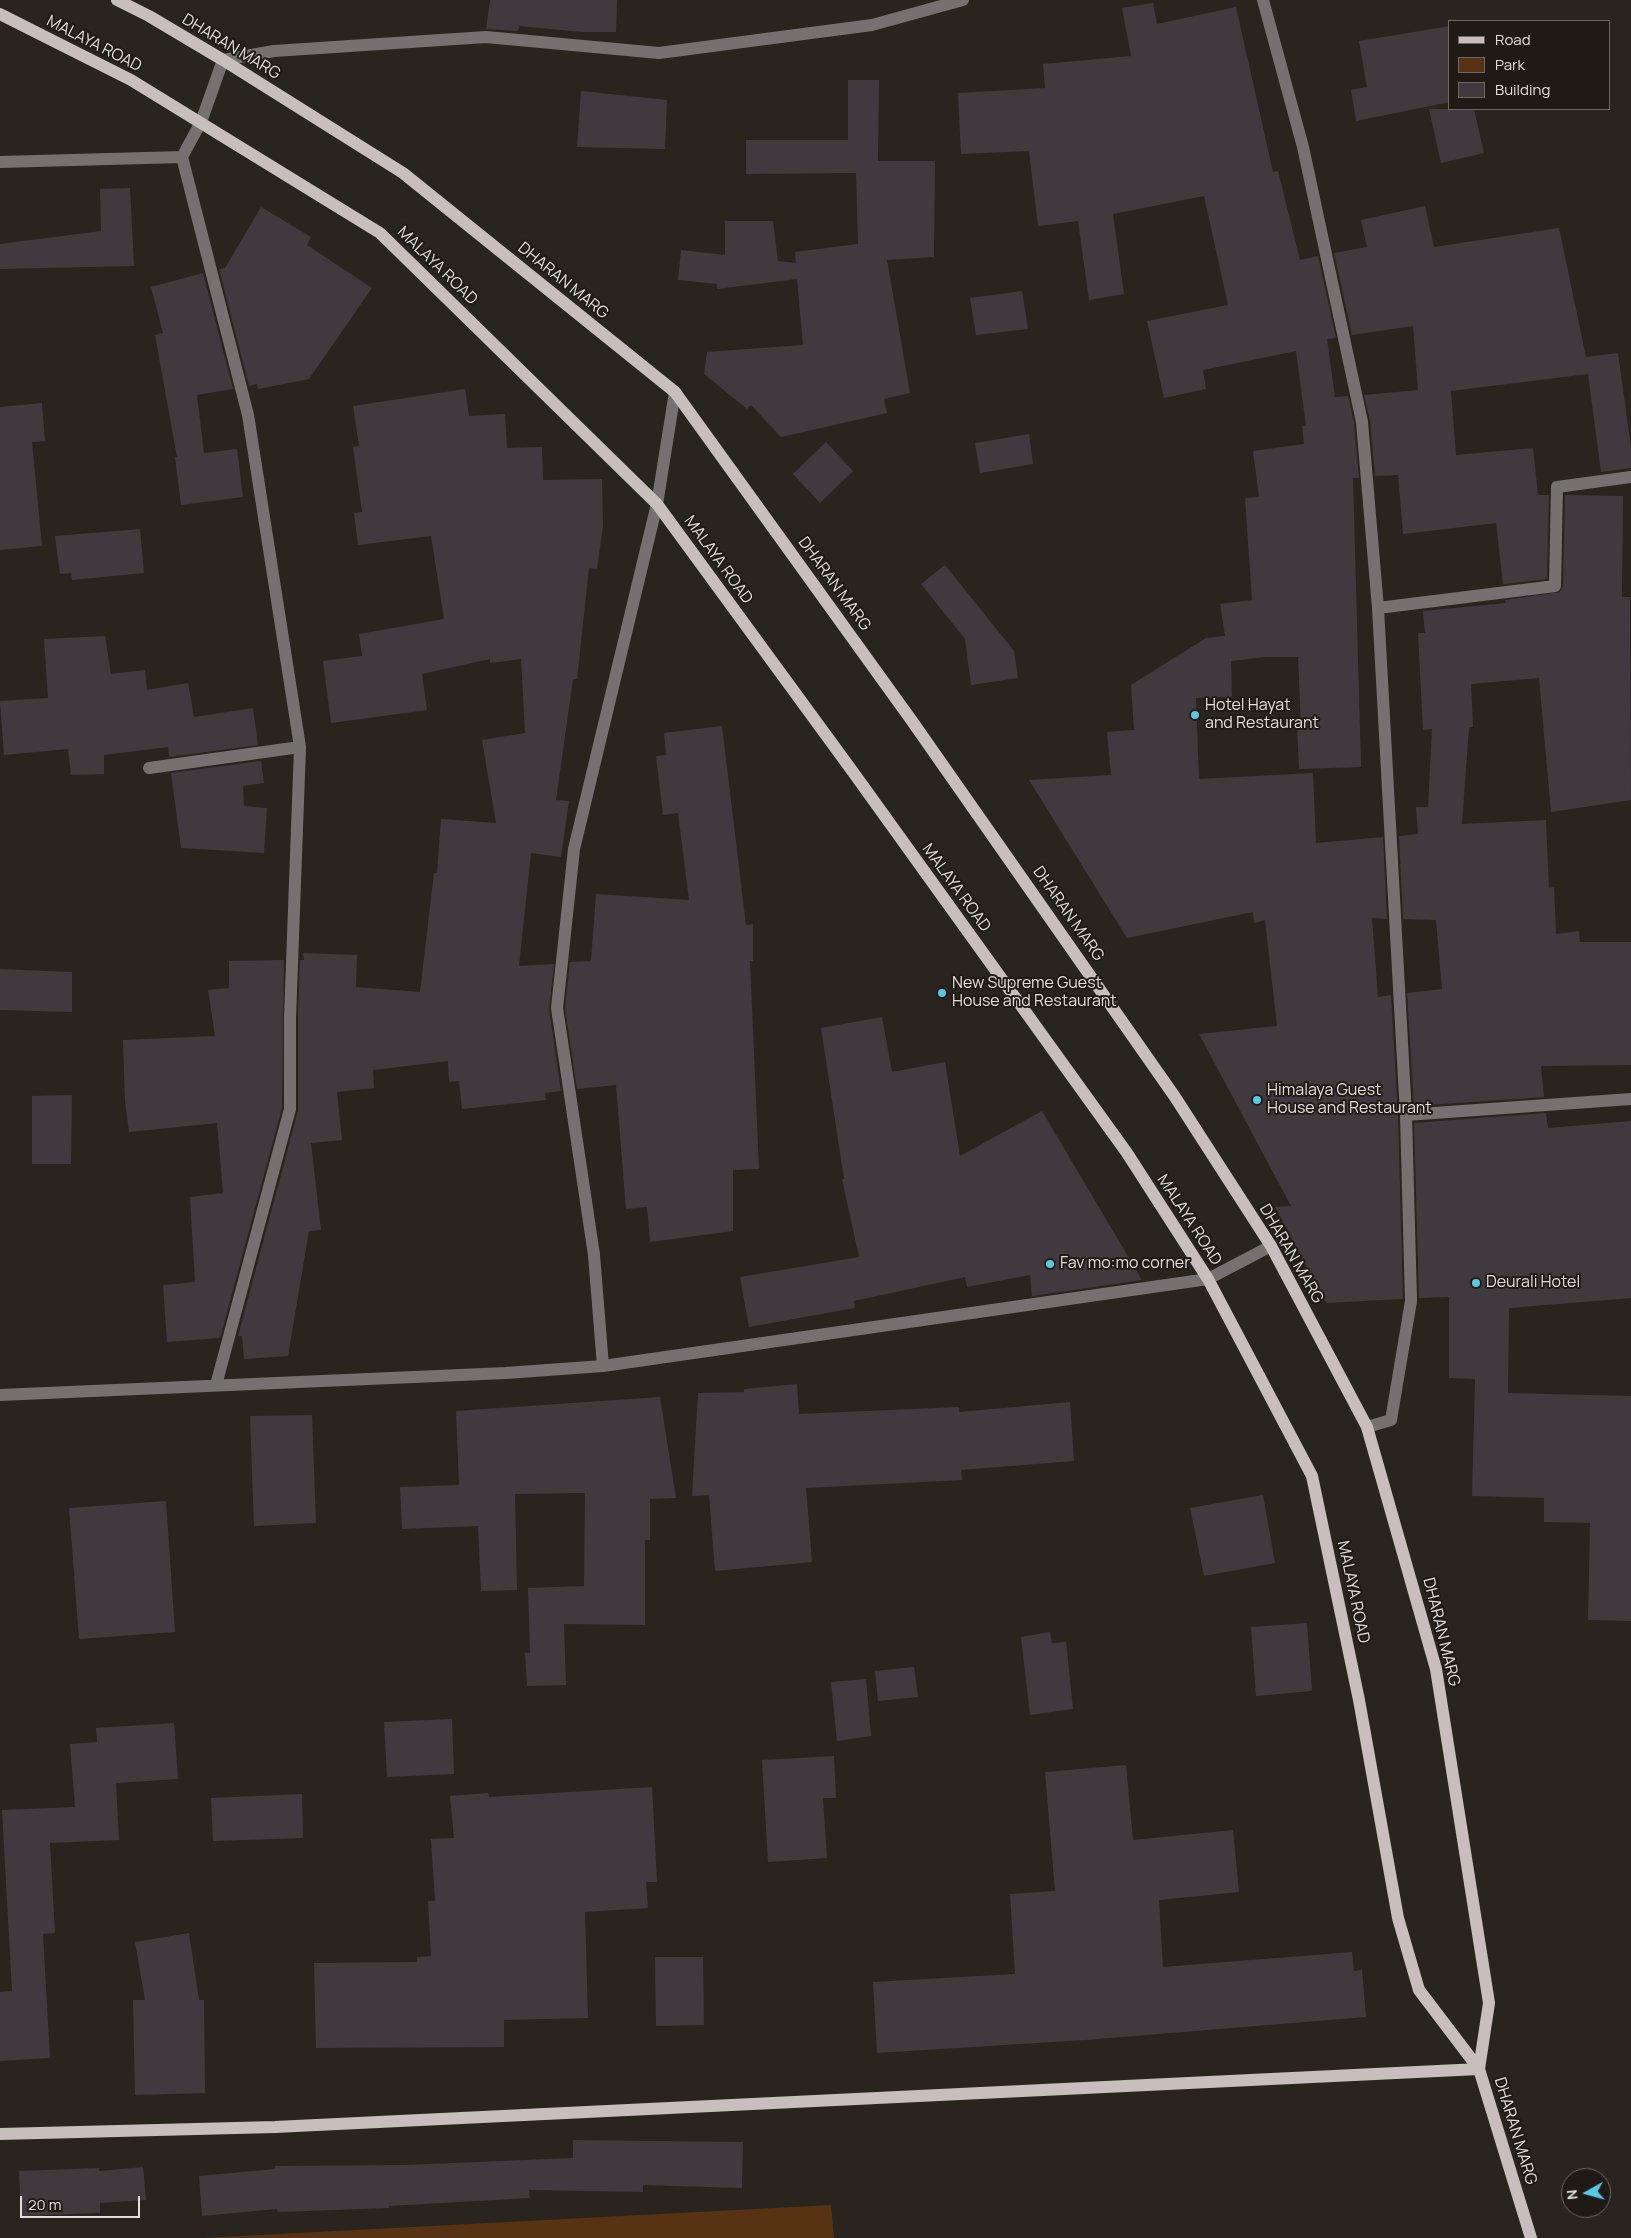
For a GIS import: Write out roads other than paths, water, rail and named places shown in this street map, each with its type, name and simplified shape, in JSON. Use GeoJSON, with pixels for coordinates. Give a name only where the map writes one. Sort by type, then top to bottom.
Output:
{"type":"FeatureCollection","features":[{"type":"Feature","properties":{"kind":"main road","name":"DHARAN MARG"},"geometry":{"type":"LineString","coordinates":[[117,0],[150,16],[223,60],[403,174],[675,392],[912,721],[1176,1097],[1271,1246],[1368,1427],[1436,1669],[1489,2004],[1478,2069],[1531,2238]]}},
{"type":"Feature","properties":{"kind":"main road","name":"MALAYA ROAD"},"geometry":{"type":"LineString","coordinates":[[0,14],[131,80],[380,233],[657,504],[1127,1153],[1208,1279],[1312,1476],[1360,1700],[1398,1918],[1418,1990],[1478,2069]]}},
{"type":"Feature","properties":{"kind":"main road"},"geometry":{"type":"LineString","coordinates":[[0,2134],[285,2126],[1478,2069]]}},
{"type":"Feature","properties":{"kind":"street"},"geometry":{"type":"LineString","coordinates":[[216,1385],[290,1109],[290,1018],[300,747],[248,415],[182,157],[201,122],[223,60],[274,51],[486,37],[659,53],[872,25],[963,0]]}},
{"type":"Feature","properties":{"kind":"street"},"geometry":{"type":"LineString","coordinates":[[1263,0],[1304,147],[1362,422],[1378,608],[1406,1115],[1411,1301],[1391,1420],[1368,1427]]}},
{"type":"Feature","properties":{"kind":"street"},"geometry":{"type":"LineString","coordinates":[[0,162],[182,157]]}},
{"type":"Feature","properties":{"kind":"street"},"geometry":{"type":"LineString","coordinates":[[603,1366],[594,1255],[557,1008],[574,849],[657,504],[675,392]]}},
{"type":"Feature","properties":{"kind":"street"},"geometry":{"type":"LineString","coordinates":[[1378,608],[1555,586],[1557,488],[1631,477]]}},
{"type":"Feature","properties":{"kind":"street"},"geometry":{"type":"LineString","coordinates":[[148,768],[300,747]]}},
{"type":"Feature","properties":{"kind":"street"},"geometry":{"type":"LineString","coordinates":[[1406,1115],[1631,1099]]}},
{"type":"Feature","properties":{"kind":"street"},"geometry":{"type":"LineString","coordinates":[[0,1395],[506,1373],[603,1366],[1208,1279],[1271,1246]]}},
{"type":"Feature","properties":{"kind":"place","name":"Hotel Hayat and Restaurant"},"geometry":{"type":"Point","coordinates":[1195,715]}},
{"type":"Feature","properties":{"kind":"place","name":"New Supreme Guest House and Restaurant"},"geometry":{"type":"Point","coordinates":[942,993]}},
{"type":"Feature","properties":{"kind":"place","name":"Himalaya Guest House and Restaurant"},"geometry":{"type":"Point","coordinates":[1257,1100]}},
{"type":"Feature","properties":{"kind":"place","name":"Fav mo:mo corner"},"geometry":{"type":"Point","coordinates":[1050,1264]}},
{"type":"Feature","properties":{"kind":"place","name":"Deurali Hotel"},"geometry":{"type":"Point","coordinates":[1476,1283]}}]}
